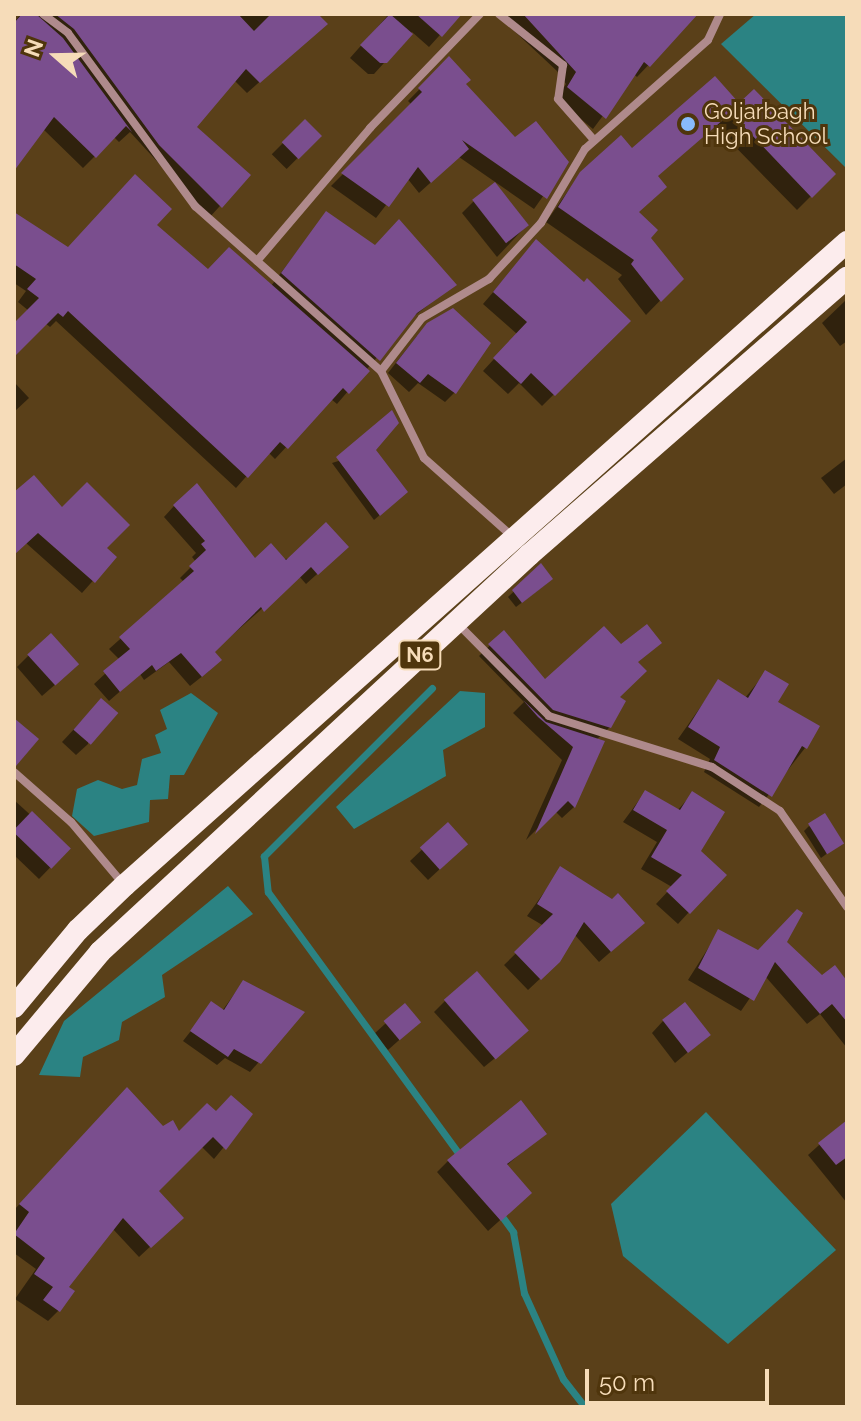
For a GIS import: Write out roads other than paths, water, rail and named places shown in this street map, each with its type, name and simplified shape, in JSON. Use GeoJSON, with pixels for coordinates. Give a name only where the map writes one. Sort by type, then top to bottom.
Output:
{"type":"FeatureCollection","features":[{"type":"Feature","properties":{"kind":"highway","name":"N6"},"geometry":{"type":"LineString","coordinates":[[14,1007],[78,930],[125,885],[847,242]]}},
{"type":"Feature","properties":{"kind":"highway","name":"N6"},"geometry":{"type":"LineString","coordinates":[[14,1055],[100,952],[456,621],[847,278]]}},
{"type":"Feature","properties":{"kind":"street"},"geometry":{"type":"LineString","coordinates":[[43,14],[68,33],[195,206],[381,371],[424,458],[515,538]]}},
{"type":"Feature","properties":{"kind":"street"},"geometry":{"type":"LineString","coordinates":[[257,261],[370,128],[480,14]]}},
{"type":"Feature","properties":{"kind":"street"},"geometry":{"type":"LineString","coordinates":[[499,14],[563,65],[558,99],[594,140]]}},
{"type":"Feature","properties":{"kind":"street"},"geometry":{"type":"LineString","coordinates":[[381,371],[422,318],[489,279],[541,223],[594,140],[708,40],[720,14]]}},
{"type":"Feature","properties":{"kind":"street"},"geometry":{"type":"LineString","coordinates":[[456,621],[549,716],[712,767],[780,811],[847,907]]}},
{"type":"Feature","properties":{"kind":"street"},"geometry":{"type":"LineString","coordinates":[[14,772],[71,822],[125,885]]}},
{"type":"Feature","properties":{"kind":"water"},"geometry":{"type":"Polygon","coordinates":[[[756,14],[847,14],[847,169],[721,44],[756,14]]]}},
{"type":"Feature","properties":{"kind":"water"},"geometry":{"type":"Polygon","coordinates":[[[460,691],[485,693],[485,727],[443,750],[446,776],[354,829],[336,807],[460,691]]]}},
{"type":"Feature","properties":{"kind":"water"},"geometry":{"type":"Polygon","coordinates":[[[191,693],[218,713],[184,775],[170,775],[168,799],[150,800],[149,822],[94,836],[72,816],[77,789],[98,780],[122,789],[137,785],[142,759],[161,753],[155,735],[167,729],[160,710],[191,693]]]}},
{"type":"Feature","properties":{"kind":"water"},"geometry":{"type":"Polygon","coordinates":[[[228,886],[253,914],[162,975],[165,997],[122,1022],[119,1040],[83,1057],[80,1077],[39,1075],[64,1021],[228,886]]]}},
{"type":"Feature","properties":{"kind":"water"},"geometry":{"type":"Polygon","coordinates":[[[706,1112],[836,1250],[728,1344],[623,1256],[611,1204],[706,1112]]]}},
{"type":"Feature","properties":{"kind":"waterway"},"geometry":{"type":"LineString","coordinates":[[432,688],[264,856],[268,892],[462,1158]]}},
{"type":"Feature","properties":{"kind":"waterway"},"geometry":{"type":"LineString","coordinates":[[498,1211],[513,1232],[524,1293],[563,1379],[585,1407]]}},
{"type":"Feature","properties":{"kind":"place","name":"Goljarbagh High School"},"geometry":{"type":"Point","coordinates":[688,124]}}]}
